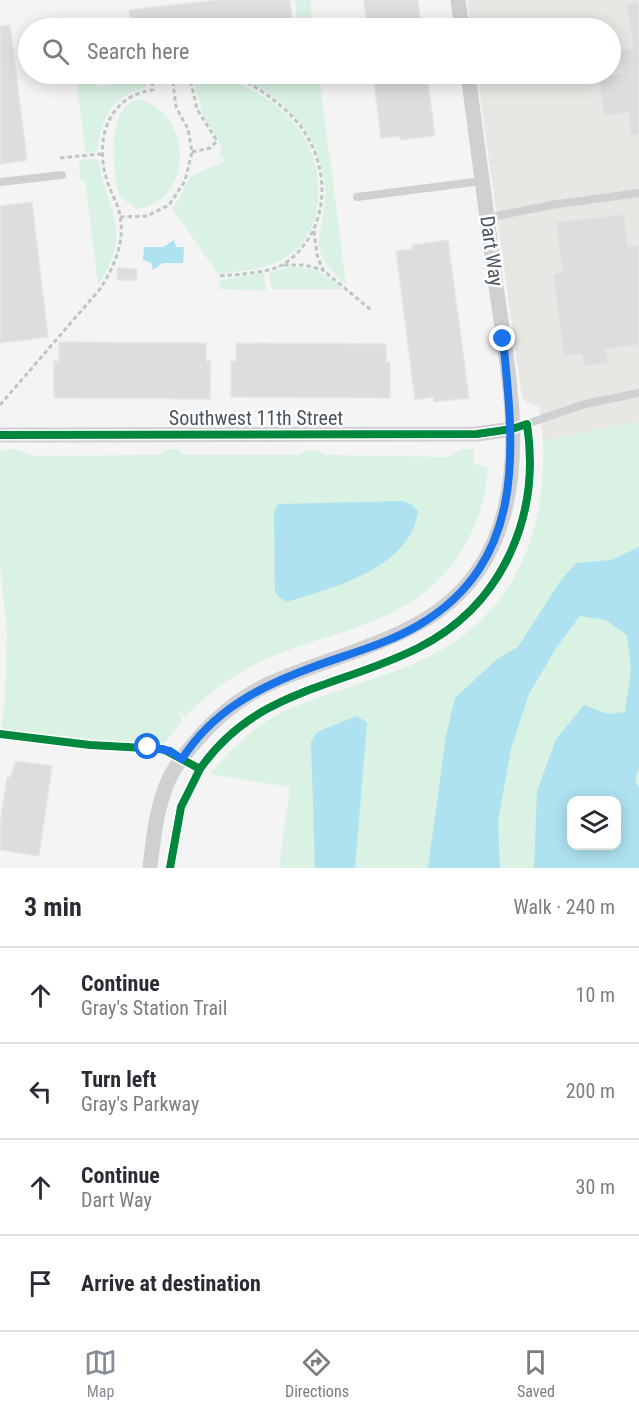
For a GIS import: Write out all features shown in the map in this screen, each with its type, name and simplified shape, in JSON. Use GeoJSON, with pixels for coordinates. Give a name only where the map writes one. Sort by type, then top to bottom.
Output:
{"type":"FeatureCollection","features":[{"type":"Feature","properties":{"kind":"street"},"geometry":{"type":"LineString","coordinates":[[458,0],[461,18]]}},
{"type":"Feature","properties":{"kind":"street","name":"Dart Way"},"geometry":{"type":"LineString","coordinates":[[150,868],[156,825],[167,784],[187,751],[230,707],[276,680],[387,640],[418,626],[443,609],[465,587],[482,563],[497,535],[510,483],[512,429],[469,84]]}},
{"type":"Feature","properties":{"kind":"street","name":"Southwest 11th Street"},"geometry":{"type":"LineString","coordinates":[[0,435],[477,434],[512,429]]}},
{"type":"Feature","properties":{"kind":"lane"},"geometry":{"type":"LineString","coordinates":[[0,182],[62,175]]}},
{"type":"Feature","properties":{"kind":"lane"},"geometry":{"type":"LineString","coordinates":[[357,197],[482,181]]}},
{"type":"Feature","properties":{"kind":"lane"},"geometry":{"type":"LineString","coordinates":[[487,218],[551,205],[639,194]]}},
{"type":"Feature","properties":{"kind":"lane"},"geometry":{"type":"LineString","coordinates":[[512,429],[585,404],[639,393]]}},
{"type":"Feature","properties":{"kind":"path"},"geometry":{"type":"LineString","coordinates":[[0,405],[100,289],[118,254],[120,217],[111,196],[101,154],[112,113],[132,94],[153,90],[153,84]]}},
{"type":"Feature","properties":{"kind":"path"},"geometry":{"type":"LineString","coordinates":[[120,217],[147,216],[169,206],[185,181],[192,152],[188,129],[176,107],[173,84]]}},
{"type":"Feature","properties":{"kind":"path"},"geometry":{"type":"LineString","coordinates":[[191,84],[197,109],[217,141],[210,148],[192,152]]}},
{"type":"Feature","properties":{"kind":"path"},"geometry":{"type":"LineString","coordinates":[[250,84],[286,110],[306,133],[320,169],[323,197],[314,229],[303,247],[283,265]]}},
{"type":"Feature","properties":{"kind":"path"},"geometry":{"type":"LineString","coordinates":[[60,158],[101,154]]}},
{"type":"Feature","properties":{"kind":"path"},"geometry":{"type":"LineString","coordinates":[[314,229],[317,255],[323,270]]}},
{"type":"Feature","properties":{"kind":"path"},"geometry":{"type":"LineString","coordinates":[[217,276],[241,275],[283,265],[304,265],[323,270],[371,310]]}},
{"type":"Feature","properties":{"kind":"shaded area"},"geometry":{"type":"Polygon","coordinates":[[[467,0],[639,0],[639,421],[543,441],[539,407],[527,403],[522,397],[478,84],[621,84],[621,18],[470,18],[467,0]]]}},
{"type":"Feature","properties":{"kind":"green space"},"geometry":{"type":"Polygon","coordinates":[[[295,0],[310,0],[312,18],[297,18],[295,0]]]}},
{"type":"Feature","properties":{"kind":"green space"},"geometry":{"type":"Polygon","coordinates":[[[76,84],[95,84],[96,87],[115,84],[147,84],[129,93],[113,106],[102,126],[98,150],[86,153],[76,84]]]}},
{"type":"Feature","properties":{"kind":"green space"},"geometry":{"type":"Polygon","coordinates":[[[195,84],[239,84],[268,99],[295,124],[306,140],[318,177],[315,216],[308,234],[297,249],[281,260],[250,270],[218,274],[172,208],[192,176],[225,160],[219,155],[222,147],[203,115],[195,84]]]}},
{"type":"Feature","properties":{"kind":"green space"},"geometry":{"type":"Polygon","coordinates":[[[252,84],[320,84],[346,285],[324,260],[320,249],[325,189],[316,150],[294,116],[252,84]]]}},
{"type":"Feature","properties":{"kind":"green space"},"geometry":{"type":"Polygon","coordinates":[[[138,99],[156,107],[169,120],[177,137],[180,156],[177,174],[170,190],[156,202],[137,209],[120,197],[113,158],[116,128],[120,115],[127,105],[138,99]]]}},
{"type":"Feature","properties":{"kind":"green space"},"geometry":{"type":"Polygon","coordinates":[[[96,159],[99,162],[112,211],[116,237],[109,267],[98,285],[86,189],[84,180],[80,181],[79,160],[96,159]]]}},
{"type":"Feature","properties":{"kind":"green space"},"geometry":{"type":"Polygon","coordinates":[[[290,267],[319,272],[342,289],[272,289],[269,273],[290,267]]]}},
{"type":"Feature","properties":{"kind":"green space"},"geometry":{"type":"Polygon","coordinates":[[[264,273],[266,291],[219,289],[220,280],[264,273]]]}},
{"type":"Feature","properties":{"kind":"green space"},"geometry":{"type":"Polygon","coordinates":[[[639,421],[639,868],[279,868],[290,787],[210,774],[252,731],[270,719],[305,702],[398,670],[430,656],[467,632],[490,611],[508,587],[522,561],[533,534],[543,473],[543,441],[639,421]]]}},
{"type":"Feature","properties":{"kind":"green space"},"geometry":{"type":"Polygon","coordinates":[[[15,449],[34,456],[158,455],[167,449],[177,449],[185,455],[299,455],[312,450],[325,455],[449,457],[462,449],[474,449],[474,464],[488,467],[482,505],[476,523],[458,557],[432,586],[417,598],[382,617],[287,651],[245,670],[213,691],[184,717],[179,708],[182,721],[163,745],[151,742],[86,742],[1,729],[5,700],[7,632],[0,566],[0,451],[15,449]]]}},
{"type":"Feature","properties":{"kind":"water"},"geometry":{"type":"Polygon","coordinates":[[[174,240],[176,247],[184,247],[183,263],[163,263],[153,270],[151,263],[143,260],[144,247],[163,247],[174,240]]]}},
{"type":"Feature","properties":{"kind":"water"},"geometry":{"type":"Polygon","coordinates":[[[403,501],[411,504],[418,511],[412,531],[401,548],[385,561],[367,573],[326,590],[287,602],[279,597],[275,591],[274,513],[278,504],[403,501]]]}},
{"type":"Feature","properties":{"kind":"water"},"geometry":{"type":"Polygon","coordinates":[[[639,547],[639,767],[635,781],[639,788],[639,868],[534,868],[537,791],[556,739],[584,705],[608,714],[625,712],[631,670],[627,635],[606,620],[580,616],[556,648],[529,694],[511,749],[498,821],[500,868],[428,868],[446,736],[455,698],[497,659],[518,647],[561,580],[576,563],[611,560],[639,547]]]}},
{"type":"Feature","properties":{"kind":"water"},"geometry":{"type":"Polygon","coordinates":[[[357,716],[367,723],[355,868],[315,868],[311,742],[317,732],[357,716]]]}},
{"type":"Feature","properties":{"kind":"building"},"geometry":{"type":"Polygon","coordinates":[[[217,0],[290,0],[292,18],[130,18],[129,10],[217,0]]]}},
{"type":"Feature","properties":{"kind":"building"},"geometry":{"type":"Polygon","coordinates":[[[364,0],[418,0],[420,18],[366,18],[364,0]]]}},
{"type":"Feature","properties":{"kind":"building"},"geometry":{"type":"Polygon","coordinates":[[[639,2],[639,135],[631,135],[628,113],[604,116],[599,84],[621,84],[621,73],[623,73],[621,50],[633,48],[626,4],[639,2]]]}},
{"type":"Feature","properties":{"kind":"building"},"geometry":{"type":"Polygon","coordinates":[[[10,25],[27,160],[0,164],[0,26],[10,25]]]}},
{"type":"Feature","properties":{"kind":"building"},"geometry":{"type":"Polygon","coordinates":[[[374,84],[428,84],[435,136],[400,140],[400,136],[381,138],[374,84]]]}},
{"type":"Feature","properties":{"kind":"building"},"geometry":{"type":"Polygon","coordinates":[[[32,202],[48,337],[0,343],[0,206],[32,202]]]}},
{"type":"Feature","properties":{"kind":"building"},"geometry":{"type":"Polygon","coordinates":[[[624,214],[628,246],[639,245],[639,345],[606,349],[609,363],[584,367],[582,354],[563,357],[553,273],[562,272],[556,222],[624,214]]]}},
{"type":"Feature","properties":{"kind":"building"},"geometry":{"type":"Polygon","coordinates":[[[448,240],[469,398],[434,402],[433,397],[415,400],[396,251],[413,249],[412,245],[448,240]]]}},
{"type":"Feature","properties":{"kind":"building"},"geometry":{"type":"Polygon","coordinates":[[[117,268],[137,269],[136,280],[117,280],[117,268]]]}},
{"type":"Feature","properties":{"kind":"building"},"geometry":{"type":"Polygon","coordinates":[[[59,342],[206,343],[206,361],[211,361],[210,399],[54,398],[54,361],[59,361],[59,342]]]}},
{"type":"Feature","properties":{"kind":"building"},"geometry":{"type":"Polygon","coordinates":[[[236,343],[386,344],[386,362],[390,362],[390,398],[231,397],[231,361],[236,361],[236,343]]]}},
{"type":"Feature","properties":{"kind":"building"},"geometry":{"type":"Polygon","coordinates":[[[16,761],[52,766],[39,856],[0,850],[0,824],[7,777],[10,777],[16,761]]]}},
{"type":"Feature","properties":{"kind":"cycle path"},"geometry":{"type":"LineString","coordinates":[[0,435],[477,434],[512,429],[527,424],[530,458],[528,492],[521,524],[510,554],[494,582],[473,608],[448,630],[418,648],[272,706],[246,722],[222,742],[200,769]]}},
{"type":"Feature","properties":{"kind":"cycle path"},"geometry":{"type":"LineString","coordinates":[[0,734],[90,745],[163,749],[200,769],[181,807],[170,868]]}},
{"type":"Feature","properties":{"kind":"route"},"geometry":{"type":"LineString","coordinates":[[148,747],[170,751],[182,759],[207,728],[230,707],[250,694],[276,680],[387,640],[418,626],[443,609],[465,587],[482,563],[497,535],[510,483],[512,429],[503,339]]}}]}
